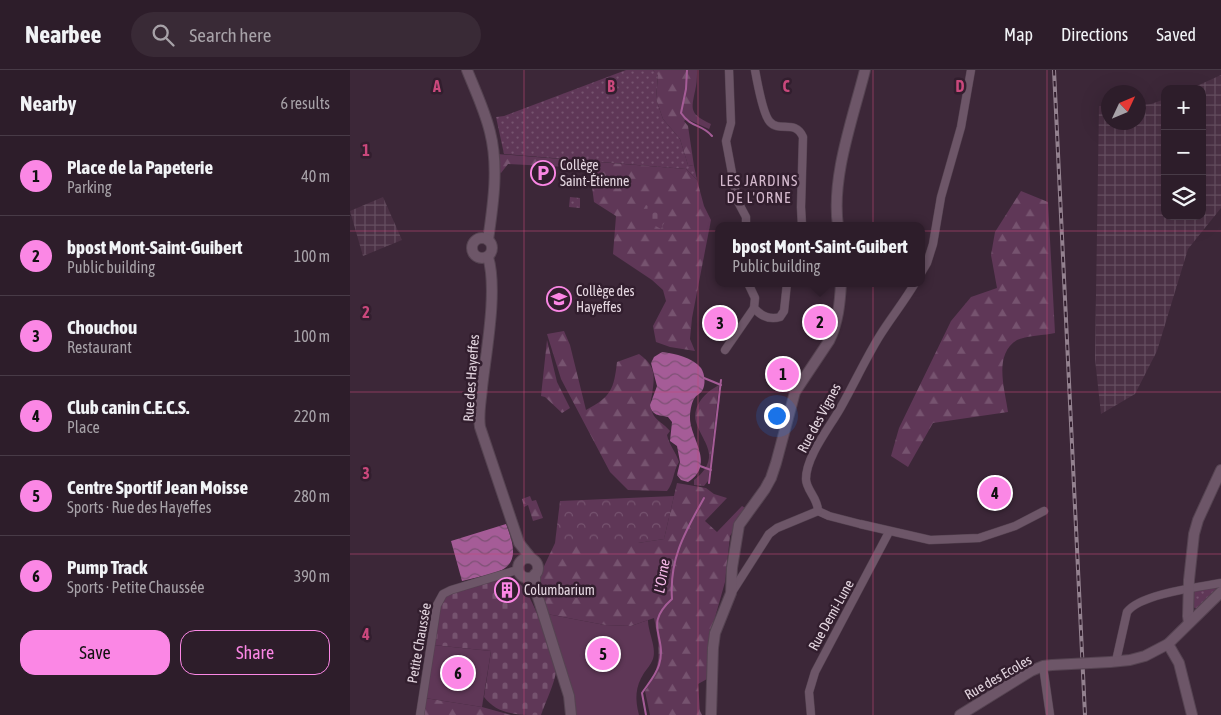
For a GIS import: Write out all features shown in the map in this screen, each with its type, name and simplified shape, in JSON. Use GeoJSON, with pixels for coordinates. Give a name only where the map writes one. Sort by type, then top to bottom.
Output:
{"type":"FeatureCollection","features":[{"type":"Feature","properties":{"kind":"street"},"geometry":{"type":"LineString","coordinates":[[467,70],[490,130],[494,155],[494,192],[490,224],[484,239],[472,243],[471,249],[474,254],[485,258],[493,249],[484,239]]}},
{"type":"Feature","properties":{"kind":"street"},"geometry":{"type":"LineString","coordinates":[[729,70],[731,123],[726,140],[738,200],[746,217],[746,222]]}},
{"type":"Feature","properties":{"kind":"street"},"geometry":{"type":"LineString","coordinates":[[755,70],[769,122],[776,126],[794,127],[799,130],[803,137],[802,222]]}},
{"type":"Feature","properties":{"kind":"street"},"geometry":{"type":"LineString","coordinates":[[838,222],[838,179],[865,70]]}},
{"type":"Feature","properties":{"kind":"street"},"geometry":{"type":"LineString","coordinates":[[925,267],[934,244],[941,197],[958,140],[971,70]]}},
{"type":"Feature","properties":{"kind":"street","name":"Rue des Hayeffes"},"geometry":{"type":"LineString","coordinates":[[485,258],[492,280],[479,422],[519,544],[518,566]]}},
{"type":"Feature","properties":{"kind":"street"},"geometry":{"type":"LineString","coordinates":[[725,350],[754,308],[755,298],[750,287]]}},
{"type":"Feature","properties":{"kind":"street"},"geometry":{"type":"LineString","coordinates":[[754,308],[757,312],[769,318],[781,316],[784,311],[787,287]]}},
{"type":"Feature","properties":{"kind":"street"},"geometry":{"type":"LineString","coordinates":[[731,593],[732,568],[739,525],[771,478],[795,392],[833,332],[838,317],[841,287]]}},
{"type":"Feature","properties":{"kind":"street","name":"Rue des Vignes"},"geometry":{"type":"LineString","coordinates":[[818,510],[815,498],[806,481],[812,458],[859,370],[912,287]]}},
{"type":"Feature","properties":{"kind":"street"},"geometry":{"type":"LineString","coordinates":[[1189,623],[1189,587],[1194,534],[1198,520],[1221,470]]}},
{"type":"Feature","properties":{"kind":"street"},"geometry":{"type":"LineString","coordinates":[[711,715],[714,641],[719,624],[731,593],[769,534],[777,528],[818,510],[829,516],[930,540],[979,538],[1015,526],[1044,511]]}},
{"type":"Feature","properties":{"kind":"street","name":"Rue Demi-Lune"},"geometry":{"type":"LineString","coordinates":[[811,715],[809,697],[815,672],[890,532]]}},
{"type":"Feature","properties":{"kind":"street","name":"Rue des Hayeffes"},"geometry":{"type":"LineString","coordinates":[[519,544],[531,558]]}},
{"type":"Feature","properties":{"kind":"street"},"geometry":{"type":"LineString","coordinates":[[530,576],[539,566],[531,558],[524,558],[518,566],[530,576],[535,588],[569,696],[572,715]]}},
{"type":"Feature","properties":{"kind":"street","name":"Petite Chaussée"},"geometry":{"type":"LineString","coordinates":[[420,715],[437,605],[441,597],[451,590],[518,566]]}},
{"type":"Feature","properties":{"kind":"street"},"geometry":{"type":"LineString","coordinates":[[1113,662],[1127,612],[1130,608],[1156,597],[1189,587],[1221,583]]}},
{"type":"Feature","properties":{"kind":"street","name":"Rue des Ecoles"},"geometry":{"type":"LineString","coordinates":[[960,715],[1026,674],[1048,666],[1113,662],[1145,656],[1168,644],[1221,592]]}},
{"type":"Feature","properties":{"kind":"street"},"geometry":{"type":"LineString","coordinates":[[1168,644],[1179,663],[1192,715]]}},
{"type":"Feature","properties":{"kind":"street"},"geometry":{"type":"LineString","coordinates":[[1048,666],[1050,715]]}},
{"type":"Feature","properties":{"kind":"shaded area"},"geometry":{"type":"Polygon","coordinates":[[[1221,75],[1221,208],[1188,249],[1157,351],[1135,394],[1101,414],[1095,359],[1099,106],[1101,106],[1101,130],[1146,130],[1146,104],[1161,100],[1161,220],[1206,220],[1206,85],[1199,85],[1221,75]]]}},
{"type":"Feature","properties":{"kind":"shaded area"},"geometry":{"type":"Polygon","coordinates":[[[383,197],[402,240],[363,256],[350,211],[383,197]]]}},
{"type":"Feature","properties":{"kind":"green space"},"geometry":{"type":"Polygon","coordinates":[[[626,70],[653,70],[658,74],[656,99],[663,119],[680,139],[688,165],[694,166],[697,180],[686,169],[504,154],[496,117],[504,116],[626,70]]]}},
{"type":"Feature","properties":{"kind":"green space"},"geometry":{"type":"Polygon","coordinates":[[[653,70],[697,70],[693,109],[698,117],[711,124],[709,129],[687,119],[684,121],[688,126],[694,166],[688,165],[680,139],[663,119],[656,99],[658,75],[653,70]]]}},
{"type":"Feature","properties":{"kind":"green space"},"geometry":{"type":"Polygon","coordinates":[[[497,154],[686,169],[697,180],[704,206],[711,220],[692,318],[690,339],[695,351],[670,347],[656,342],[653,326],[666,301],[663,290],[652,280],[613,254],[616,216],[594,202],[591,179],[587,168],[508,164],[501,173],[497,170],[497,154]]]}},
{"type":"Feature","properties":{"kind":"green space"},"geometry":{"type":"Polygon","coordinates":[[[1021,191],[1048,202],[1055,333],[1017,340],[1005,354],[1002,373],[1008,412],[933,423],[908,467],[891,456],[899,428],[951,321],[971,297],[997,288],[991,255],[995,232],[1021,191]]]}},
{"type":"Feature","properties":{"kind":"green space"},"geometry":{"type":"Polygon","coordinates":[[[570,197],[580,198],[580,208],[569,207],[570,197]]]}},
{"type":"Feature","properties":{"kind":"green space"},"geometry":{"type":"Polygon","coordinates":[[[646,205],[667,217],[661,229],[639,217],[646,205]]]}},
{"type":"Feature","properties":{"kind":"green space"},"geometry":{"type":"Polygon","coordinates":[[[564,331],[570,345],[586,410],[601,401],[610,391],[617,362],[639,354],[649,363],[654,377],[651,402],[652,412],[670,431],[667,435],[668,439],[679,462],[667,491],[628,490],[610,472],[561,379],[547,334],[564,331]]]}},
{"type":"Feature","properties":{"kind":"green space"},"geometry":{"type":"Polygon","coordinates":[[[547,340],[557,382],[570,408],[562,413],[545,397],[541,396],[547,340]]]}},
{"type":"Feature","properties":{"kind":"green space"},"geometry":{"type":"Polygon","coordinates":[[[719,385],[708,481],[704,486],[694,485],[694,480],[705,469],[709,458],[707,446],[696,422],[696,410],[705,395],[719,385]]]}},
{"type":"Feature","properties":{"kind":"green space"},"geometry":{"type":"Polygon","coordinates":[[[677,483],[706,488],[714,494],[727,498],[705,521],[717,532],[742,506],[747,509],[730,536],[725,582],[709,639],[707,679],[698,684],[702,715],[650,715],[645,691],[655,673],[659,647],[654,618],[631,626],[605,625],[547,614],[537,581],[555,543],[638,543],[664,539],[677,483]]]}},
{"type":"Feature","properties":{"kind":"green space"},"geometry":{"type":"Polygon","coordinates":[[[530,496],[532,501],[536,500],[543,518],[533,521],[528,505],[524,507],[522,499],[530,496]]]}},
{"type":"Feature","properties":{"kind":"green space"},"geometry":{"type":"Polygon","coordinates":[[[674,496],[664,539],[638,543],[555,543],[560,501],[674,496]]]}},
{"type":"Feature","properties":{"kind":"green space"},"geometry":{"type":"Polygon","coordinates":[[[505,577],[518,582],[528,594],[544,630],[556,665],[554,681],[541,715],[502,711],[484,697],[491,651],[433,645],[440,604],[448,594],[505,577]]]}},
{"type":"Feature","properties":{"kind":"green space"},"geometry":{"type":"Polygon","coordinates":[[[1214,587],[1217,589],[1197,609],[1193,607],[1194,591],[1214,587]]]}},
{"type":"Feature","properties":{"kind":"green space"},"geometry":{"type":"Polygon","coordinates":[[[547,614],[605,625],[631,626],[648,620],[654,655],[637,688],[636,698],[639,715],[575,715],[547,614]]]}},
{"type":"Feature","properties":{"kind":"green space"},"geometry":{"type":"Polygon","coordinates":[[[433,645],[491,651],[482,707],[425,698],[433,645]]]}},
{"type":"Feature","properties":{"kind":"green space"},"geometry":{"type":"Polygon","coordinates":[[[425,698],[482,707],[511,715],[422,715],[425,698]]]}},
{"type":"Feature","properties":{"kind":"water"},"geometry":{"type":"Polygon","coordinates":[[[662,352],[678,355],[693,361],[701,368],[704,376],[703,389],[693,401],[690,416],[691,426],[700,451],[700,468],[696,475],[688,482],[681,480],[677,475],[680,462],[677,446],[670,441],[672,422],[668,417],[654,413],[650,405],[657,386],[651,363],[654,357],[662,352]]]}},
{"type":"Feature","properties":{"kind":"water"},"geometry":{"type":"Polygon","coordinates":[[[506,524],[513,552],[511,561],[506,567],[498,571],[462,581],[451,541],[506,524]]]}},
{"type":"Feature","properties":{"kind":"waterway","name":"L'Orne"},"geometry":{"type":"LineString","coordinates":[[687,70],[686,89],[681,113],[689,122],[704,129],[712,136]]}},
{"type":"Feature","properties":{"kind":"waterway"},"geometry":{"type":"LineString","coordinates":[[704,378],[721,385]]}},
{"type":"Feature","properties":{"kind":"waterway","name":"L'Orne"},"geometry":{"type":"LineString","coordinates":[[709,483],[721,380]]}},
{"type":"Feature","properties":{"kind":"waterway"},"geometry":{"type":"LineString","coordinates":[[700,466],[711,470]]}},
{"type":"Feature","properties":{"kind":"waterway","name":"L'Orne"},"geometry":{"type":"LineString","coordinates":[[646,715],[642,693],[656,672],[661,655],[657,624],[663,608],[672,599],[673,571],[680,546],[704,498]]}},
{"type":"Feature","properties":{"kind":"railway"},"geometry":{"type":"LineString","coordinates":[[1054,70],[1085,715]]}},
{"type":"Feature","properties":{"kind":"place","name":"Collège Saint-Étienne"},"geometry":{"type":"Point","coordinates":[543,173]}},
{"type":"Feature","properties":{"kind":"place","name":"Collège des Hayeffes"},"geometry":{"type":"Point","coordinates":[559,299]}},
{"type":"Feature","properties":{"kind":"place","name":"bpost Mont-Saint-Guibert"},"geometry":{"type":"Point","coordinates":[820,322]}},
{"type":"Feature","properties":{"kind":"place","name":"Chouchou"},"geometry":{"type":"Point","coordinates":[720,323]}},
{"type":"Feature","properties":{"kind":"place","name":"Place de la Papeterie"},"geometry":{"type":"Point","coordinates":[783,374]}},
{"type":"Feature","properties":{"kind":"place","name":"Club canin C.E.C.S."},"geometry":{"type":"Point","coordinates":[995,493]}},
{"type":"Feature","properties":{"kind":"place","name":"Columbarium"},"geometry":{"type":"Point","coordinates":[507,590]}},
{"type":"Feature","properties":{"kind":"place","name":"Centre Sportif Jean Moisse"},"geometry":{"type":"Point","coordinates":[603,654]}},
{"type":"Feature","properties":{"kind":"place","name":"Pump Track"},"geometry":{"type":"Point","coordinates":[458,673]}},
{"type":"Feature","properties":{"kind":"district","name":"LES JARDINS DE L'ORNE"},"geometry":{"type":"Point","coordinates":[759,190]}}]}
